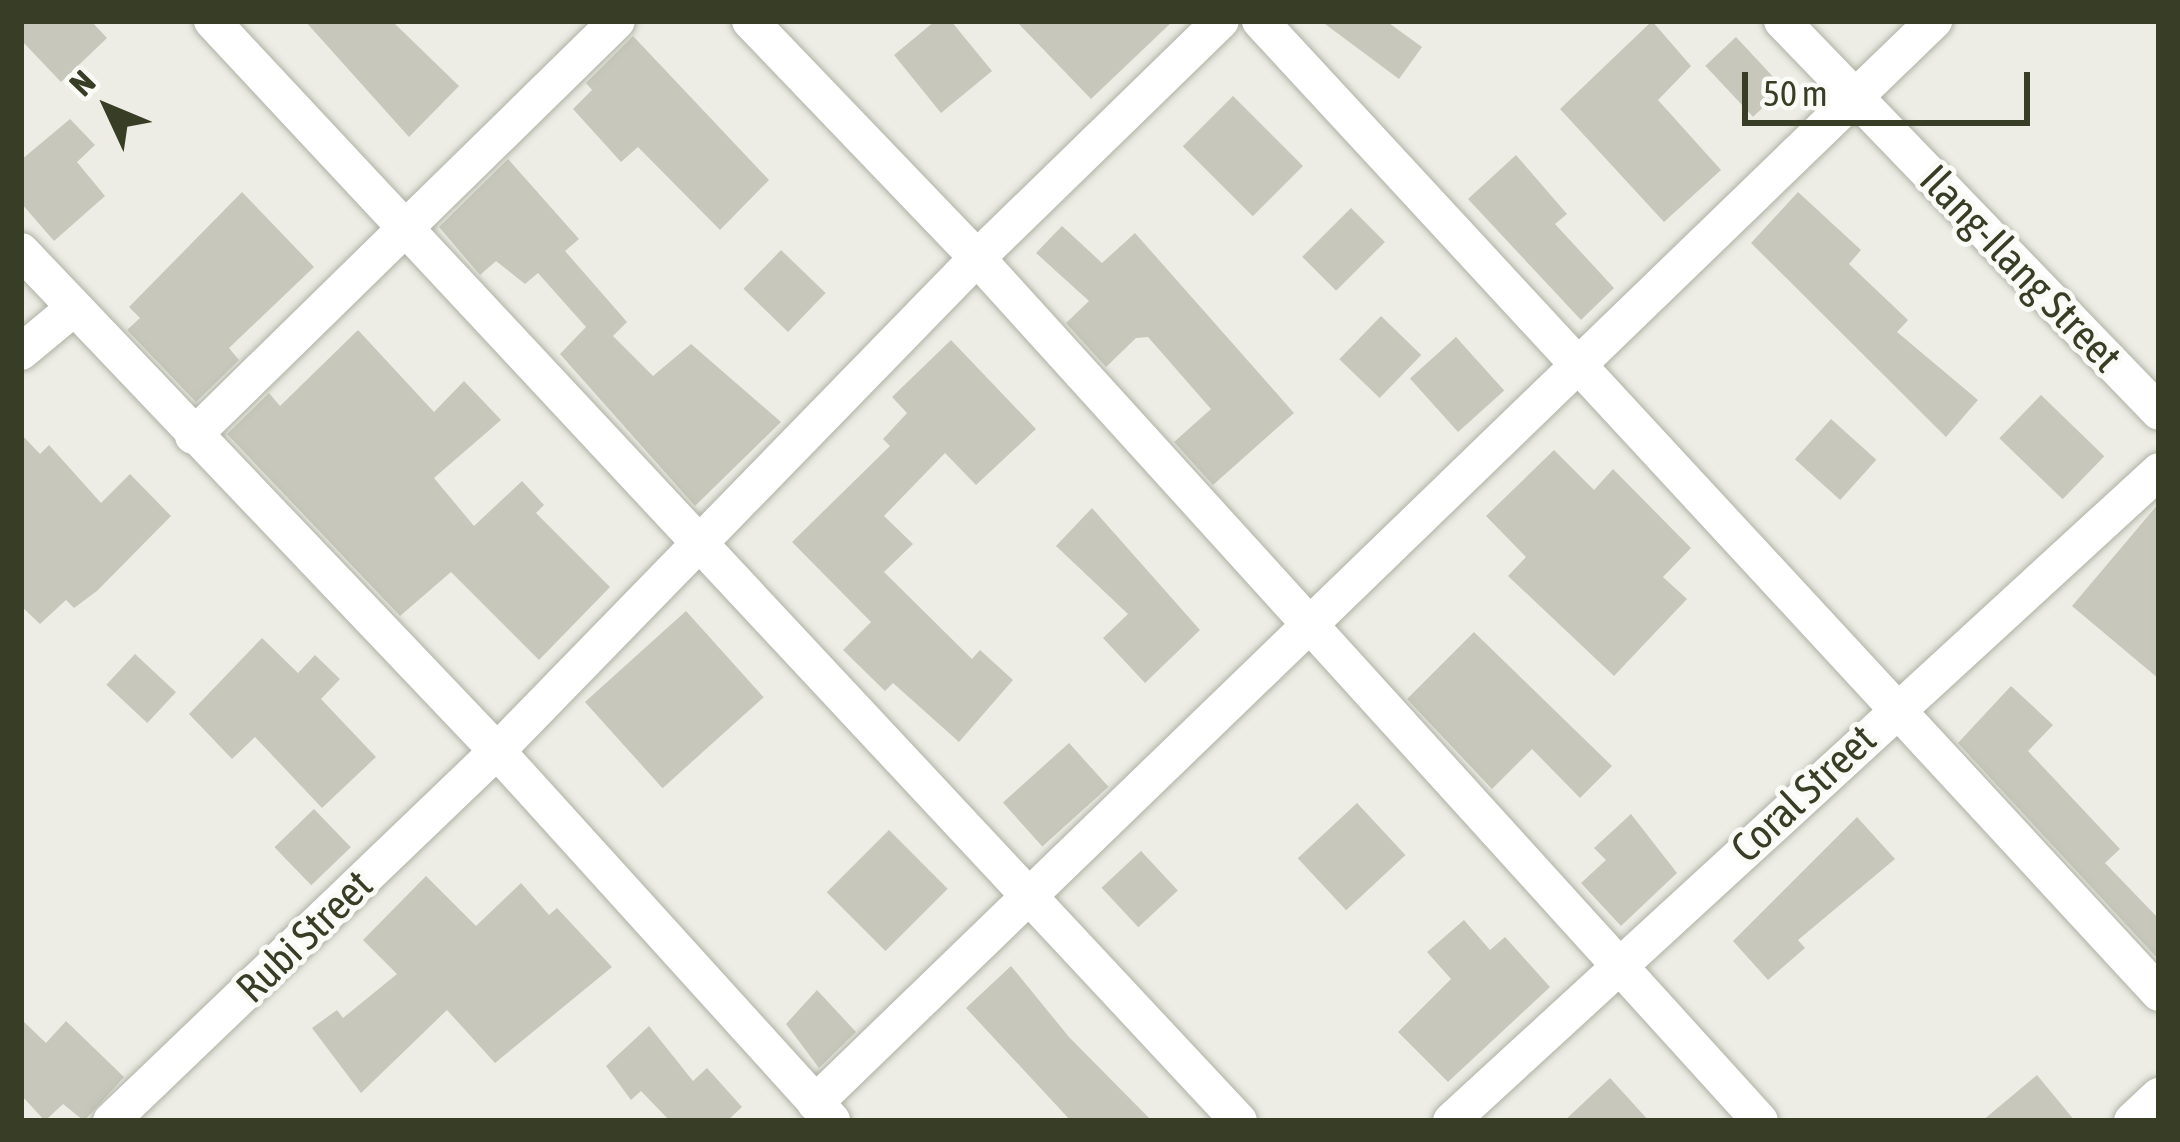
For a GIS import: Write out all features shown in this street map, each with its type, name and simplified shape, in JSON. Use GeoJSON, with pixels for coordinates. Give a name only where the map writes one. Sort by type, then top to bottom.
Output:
{"type":"FeatureCollection","features":[{"type":"Feature","properties":{"kind":"street"},"geometry":{"type":"LineString","coordinates":[[212,21],[1239,1121]]}},
{"type":"Feature","properties":{"kind":"street"},"geometry":{"type":"LineString","coordinates":[[193,436],[617,21]]}},
{"type":"Feature","properties":{"kind":"street"},"geometry":{"type":"LineString","coordinates":[[750,21],[977,258],[1760,1121]]}},
{"type":"Feature","properties":{"kind":"street","name":"Rubi Street"},"geometry":{"type":"LineString","coordinates":[[111,1121],[497,751],[977,258],[1221,21]]}},
{"type":"Feature","properties":{"kind":"street"},"geometry":{"type":"LineString","coordinates":[[1260,21],[1581,361],[2159,993]]}},
{"type":"Feature","properties":{"kind":"street","name":"Ilang-Ilang Street"},"geometry":{"type":"LineString","coordinates":[[1781,21],[2159,412]]}},
{"type":"Feature","properties":{"kind":"street"},"geometry":{"type":"LineString","coordinates":[[21,250],[497,751],[824,1112],[1307,622],[1934,21]]}},
{"type":"Feature","properties":{"kind":"street"},"geometry":{"type":"LineString","coordinates":[[21,352],[74,308]]}},
{"type":"Feature","properties":{"kind":"street","name":"Coral Street"},"geometry":{"type":"LineString","coordinates":[[1451,1121],[2159,471]]}},
{"type":"Feature","properties":{"kind":"street"},"geometry":{"type":"LineString","coordinates":[[2132,1121],[2159,1096]]}},
{"type":"Feature","properties":{"kind":"building"},"geometry":{"type":"Polygon","coordinates":[[[21,21],[91,21],[107,38],[61,82],[21,40],[21,21]]]}},
{"type":"Feature","properties":{"kind":"building"},"geometry":{"type":"Polygon","coordinates":[[[305,21],[392,21],[459,86],[409,137],[305,21]]]}},
{"type":"Feature","properties":{"kind":"building"},"geometry":{"type":"Polygon","coordinates":[[[935,21],[951,21],[992,71],[941,113],[894,55],[935,21]]]}},
{"type":"Feature","properties":{"kind":"building"},"geometry":{"type":"Polygon","coordinates":[[[1016,21],[1173,21],[1091,99],[1016,21]]]}},
{"type":"Feature","properties":{"kind":"building"},"geometry":{"type":"Polygon","coordinates":[[[1321,21],[1386,21],[1422,47],[1399,79],[1321,21]]]}},
{"type":"Feature","properties":{"kind":"building"},"geometry":{"type":"Polygon","coordinates":[[[1652,21],[1691,66],[1658,100],[1721,170],[1664,222],[1560,109],[1652,21]]]}},
{"type":"Feature","properties":{"kind":"building"},"geometry":{"type":"Polygon","coordinates":[[[633,36],[769,180],[720,230],[638,147],[621,162],[573,109],[592,90],[586,83],[633,36]]]}},
{"type":"Feature","properties":{"kind":"building"},"geometry":{"type":"Polygon","coordinates":[[[1736,37],[1784,88],[1753,117],[1705,66],[1736,37]]]}},
{"type":"Feature","properties":{"kind":"building"},"geometry":{"type":"Polygon","coordinates":[[[1233,96],[1303,166],[1253,216],[1183,146],[1233,96]]]}},
{"type":"Feature","properties":{"kind":"building"},"geometry":{"type":"Polygon","coordinates":[[[70,119],[95,145],[77,162],[105,196],[54,241],[21,203],[21,160],[70,119]]]}},
{"type":"Feature","properties":{"kind":"building"},"geometry":{"type":"Polygon","coordinates":[[[1516,155],[1567,214],[1555,224],[1614,288],[1581,320],[1468,199],[1516,155]]]}},
{"type":"Feature","properties":{"kind":"building"},"geometry":{"type":"Polygon","coordinates":[[[508,159],[579,239],[565,251],[627,322],[613,336],[653,376],[691,344],[781,422],[695,506],[560,354],[586,327],[538,273],[525,284],[496,261],[480,275],[439,227],[508,159]]]}},
{"type":"Feature","properties":{"kind":"building"},"geometry":{"type":"Polygon","coordinates":[[[242,192],[314,267],[229,348],[239,360],[196,402],[127,330],[140,318],[129,307],[242,192]]]}},
{"type":"Feature","properties":{"kind":"building"},"geometry":{"type":"Polygon","coordinates":[[[1798,192],[1861,250],[1849,264],[1908,320],[1897,332],[1978,400],[1946,437],[1751,243],[1798,192]]]}},
{"type":"Feature","properties":{"kind":"building"},"geometry":{"type":"Polygon","coordinates":[[[1351,208],[1385,242],[1336,291],[1302,257],[1351,208]]]}},
{"type":"Feature","properties":{"kind":"building"},"geometry":{"type":"Polygon","coordinates":[[[1062,226],[1102,263],[1135,233],[1294,413],[1213,485],[1174,442],[1211,409],[1148,337],[1136,338],[1106,367],[1066,323],[1089,301],[1036,253],[1062,226]]]}},
{"type":"Feature","properties":{"kind":"building"},"geometry":{"type":"Polygon","coordinates":[[[781,250],[826,293],[788,332],[743,289],[781,250]]]}},
{"type":"Feature","properties":{"kind":"building"},"geometry":{"type":"Polygon","coordinates":[[[1381,316],[1421,355],[1380,398],[1339,359],[1381,316]]]}},
{"type":"Feature","properties":{"kind":"building"},"geometry":{"type":"Polygon","coordinates":[[[358,330],[434,412],[464,381],[501,420],[434,478],[474,526],[522,481],[544,505],[536,513],[610,587],[539,660],[451,572],[400,616],[227,434],[269,393],[280,406],[358,330]]]}},
{"type":"Feature","properties":{"kind":"building"},"geometry":{"type":"Polygon","coordinates":[[[1456,337],[1504,391],[1458,432],[1410,378],[1456,337]]]}},
{"type":"Feature","properties":{"kind":"building"},"geometry":{"type":"Polygon","coordinates":[[[951,340],[1036,429],[976,485],[945,453],[884,516],[913,544],[884,572],[972,659],[980,650],[1013,680],[959,742],[893,683],[885,691],[843,650],[871,622],[792,542],[890,446],[883,439],[907,413],[892,397],[951,340]]]}},
{"type":"Feature","properties":{"kind":"building"},"geometry":{"type":"Polygon","coordinates":[[[2041,395],[2104,456],[2063,499],[1999,438],[2041,395]]]}},
{"type":"Feature","properties":{"kind":"building"},"geometry":{"type":"Polygon","coordinates":[[[1831,419],[1876,460],[1840,500],[1795,459],[1831,419]]]}},
{"type":"Feature","properties":{"kind":"building"},"geometry":{"type":"Polygon","coordinates":[[[21,434],[40,454],[49,445],[101,503],[130,474],[171,516],[97,591],[74,608],[66,600],[40,624],[21,606],[21,434]]]}},
{"type":"Feature","properties":{"kind":"building"},"geometry":{"type":"Polygon","coordinates":[[[1554,450],[1594,490],[1613,469],[1691,548],[1663,577],[1687,599],[1614,676],[1508,576],[1526,557],[1486,516],[1554,450]]]}},
{"type":"Feature","properties":{"kind":"building"},"geometry":{"type":"Polygon","coordinates":[[[2159,503],[2159,679],[2072,606],[2159,503]]]}},
{"type":"Feature","properties":{"kind":"building"},"geometry":{"type":"Polygon","coordinates":[[[1092,508],[1200,630],[1145,683],[1103,638],[1128,614],[1056,546],[1092,508]]]}},
{"type":"Feature","properties":{"kind":"building"},"geometry":{"type":"Polygon","coordinates":[[[686,611],[764,697],[663,788],[585,702],[686,611]]]}},
{"type":"Feature","properties":{"kind":"building"},"geometry":{"type":"Polygon","coordinates":[[[1474,632],[1612,766],[1580,798],[1532,749],[1492,789],[1407,699],[1474,632]]]}},
{"type":"Feature","properties":{"kind":"building"},"geometry":{"type":"Polygon","coordinates":[[[262,638],[298,673],[315,655],[340,679],[321,699],[376,757],[322,808],[255,737],[232,759],[189,714],[262,638]]]}},
{"type":"Feature","properties":{"kind":"building"},"geometry":{"type":"Polygon","coordinates":[[[135,654],[176,692],[147,723],[106,685],[135,654]]]}},
{"type":"Feature","properties":{"kind":"building"},"geometry":{"type":"Polygon","coordinates":[[[2011,686],[2053,725],[2028,751],[2120,849],[2105,863],[2159,919],[2159,960],[1958,743],[2011,686]]]}},
{"type":"Feature","properties":{"kind":"building"},"geometry":{"type":"Polygon","coordinates":[[[1069,743],[1108,787],[1042,846],[1003,803],[1069,743]]]}},
{"type":"Feature","properties":{"kind":"building"},"geometry":{"type":"Polygon","coordinates":[[[1357,803],[1405,855],[1346,910],[1298,858],[1357,803]]]}},
{"type":"Feature","properties":{"kind":"building"},"geometry":{"type":"Polygon","coordinates":[[[314,809],[351,847],[311,885],[274,847],[314,809]]]}},
{"type":"Feature","properties":{"kind":"building"},"geometry":{"type":"Polygon","coordinates":[[[1631,814],[1677,873],[1621,926],[1581,883],[1606,860],[1594,848],[1631,814]]]}},
{"type":"Feature","properties":{"kind":"building"},"geometry":{"type":"Polygon","coordinates":[[[1857,817],[1895,859],[1798,940],[1805,948],[1768,980],[1733,941],[1857,817]]]}},
{"type":"Feature","properties":{"kind":"building"},"geometry":{"type":"Polygon","coordinates":[[[889,830],[948,889],[885,951],[827,892],[889,830]]]}},
{"type":"Feature","properties":{"kind":"building"},"geometry":{"type":"Polygon","coordinates":[[[1141,851],[1178,890],[1138,927],[1102,888],[1141,851]]]}},
{"type":"Feature","properties":{"kind":"building"},"geometry":{"type":"Polygon","coordinates":[[[426,876],[476,926],[521,883],[549,915],[557,908],[612,967],[495,1063],[447,1010],[361,1093],[312,1028],[337,1010],[343,1018],[397,974],[363,940],[426,876]]]}},
{"type":"Feature","properties":{"kind":"building"},"geometry":{"type":"Polygon","coordinates":[[[1464,920],[1490,950],[1505,937],[1550,987],[1448,1082],[1398,1032],[1451,979],[1427,952],[1464,920]]]}},
{"type":"Feature","properties":{"kind":"building"},"geometry":{"type":"Polygon","coordinates":[[[1011,966],[1069,1037],[1152,1121],[1071,1121],[966,1008],[1011,966]]]}},
{"type":"Feature","properties":{"kind":"building"},"geometry":{"type":"Polygon","coordinates":[[[817,990],[856,1032],[819,1068],[786,1024],[817,990]]]}},
{"type":"Feature","properties":{"kind":"building"},"geometry":{"type":"Polygon","coordinates":[[[21,1019],[46,1043],[66,1021],[124,1077],[84,1121],[63,1104],[45,1121],[21,1095],[21,1019]]]}},
{"type":"Feature","properties":{"kind":"building"},"geometry":{"type":"Polygon","coordinates":[[[649,1026],[693,1081],[707,1068],[742,1107],[727,1121],[670,1121],[641,1091],[631,1100],[606,1066],[649,1026]]]}},
{"type":"Feature","properties":{"kind":"building"},"geometry":{"type":"Polygon","coordinates":[[[2037,1075],[2075,1121],[1982,1121],[2037,1075]]]}},
{"type":"Feature","properties":{"kind":"building"},"geometry":{"type":"Polygon","coordinates":[[[1610,1078],[1649,1121],[1564,1121],[1610,1078]]]}}]}
